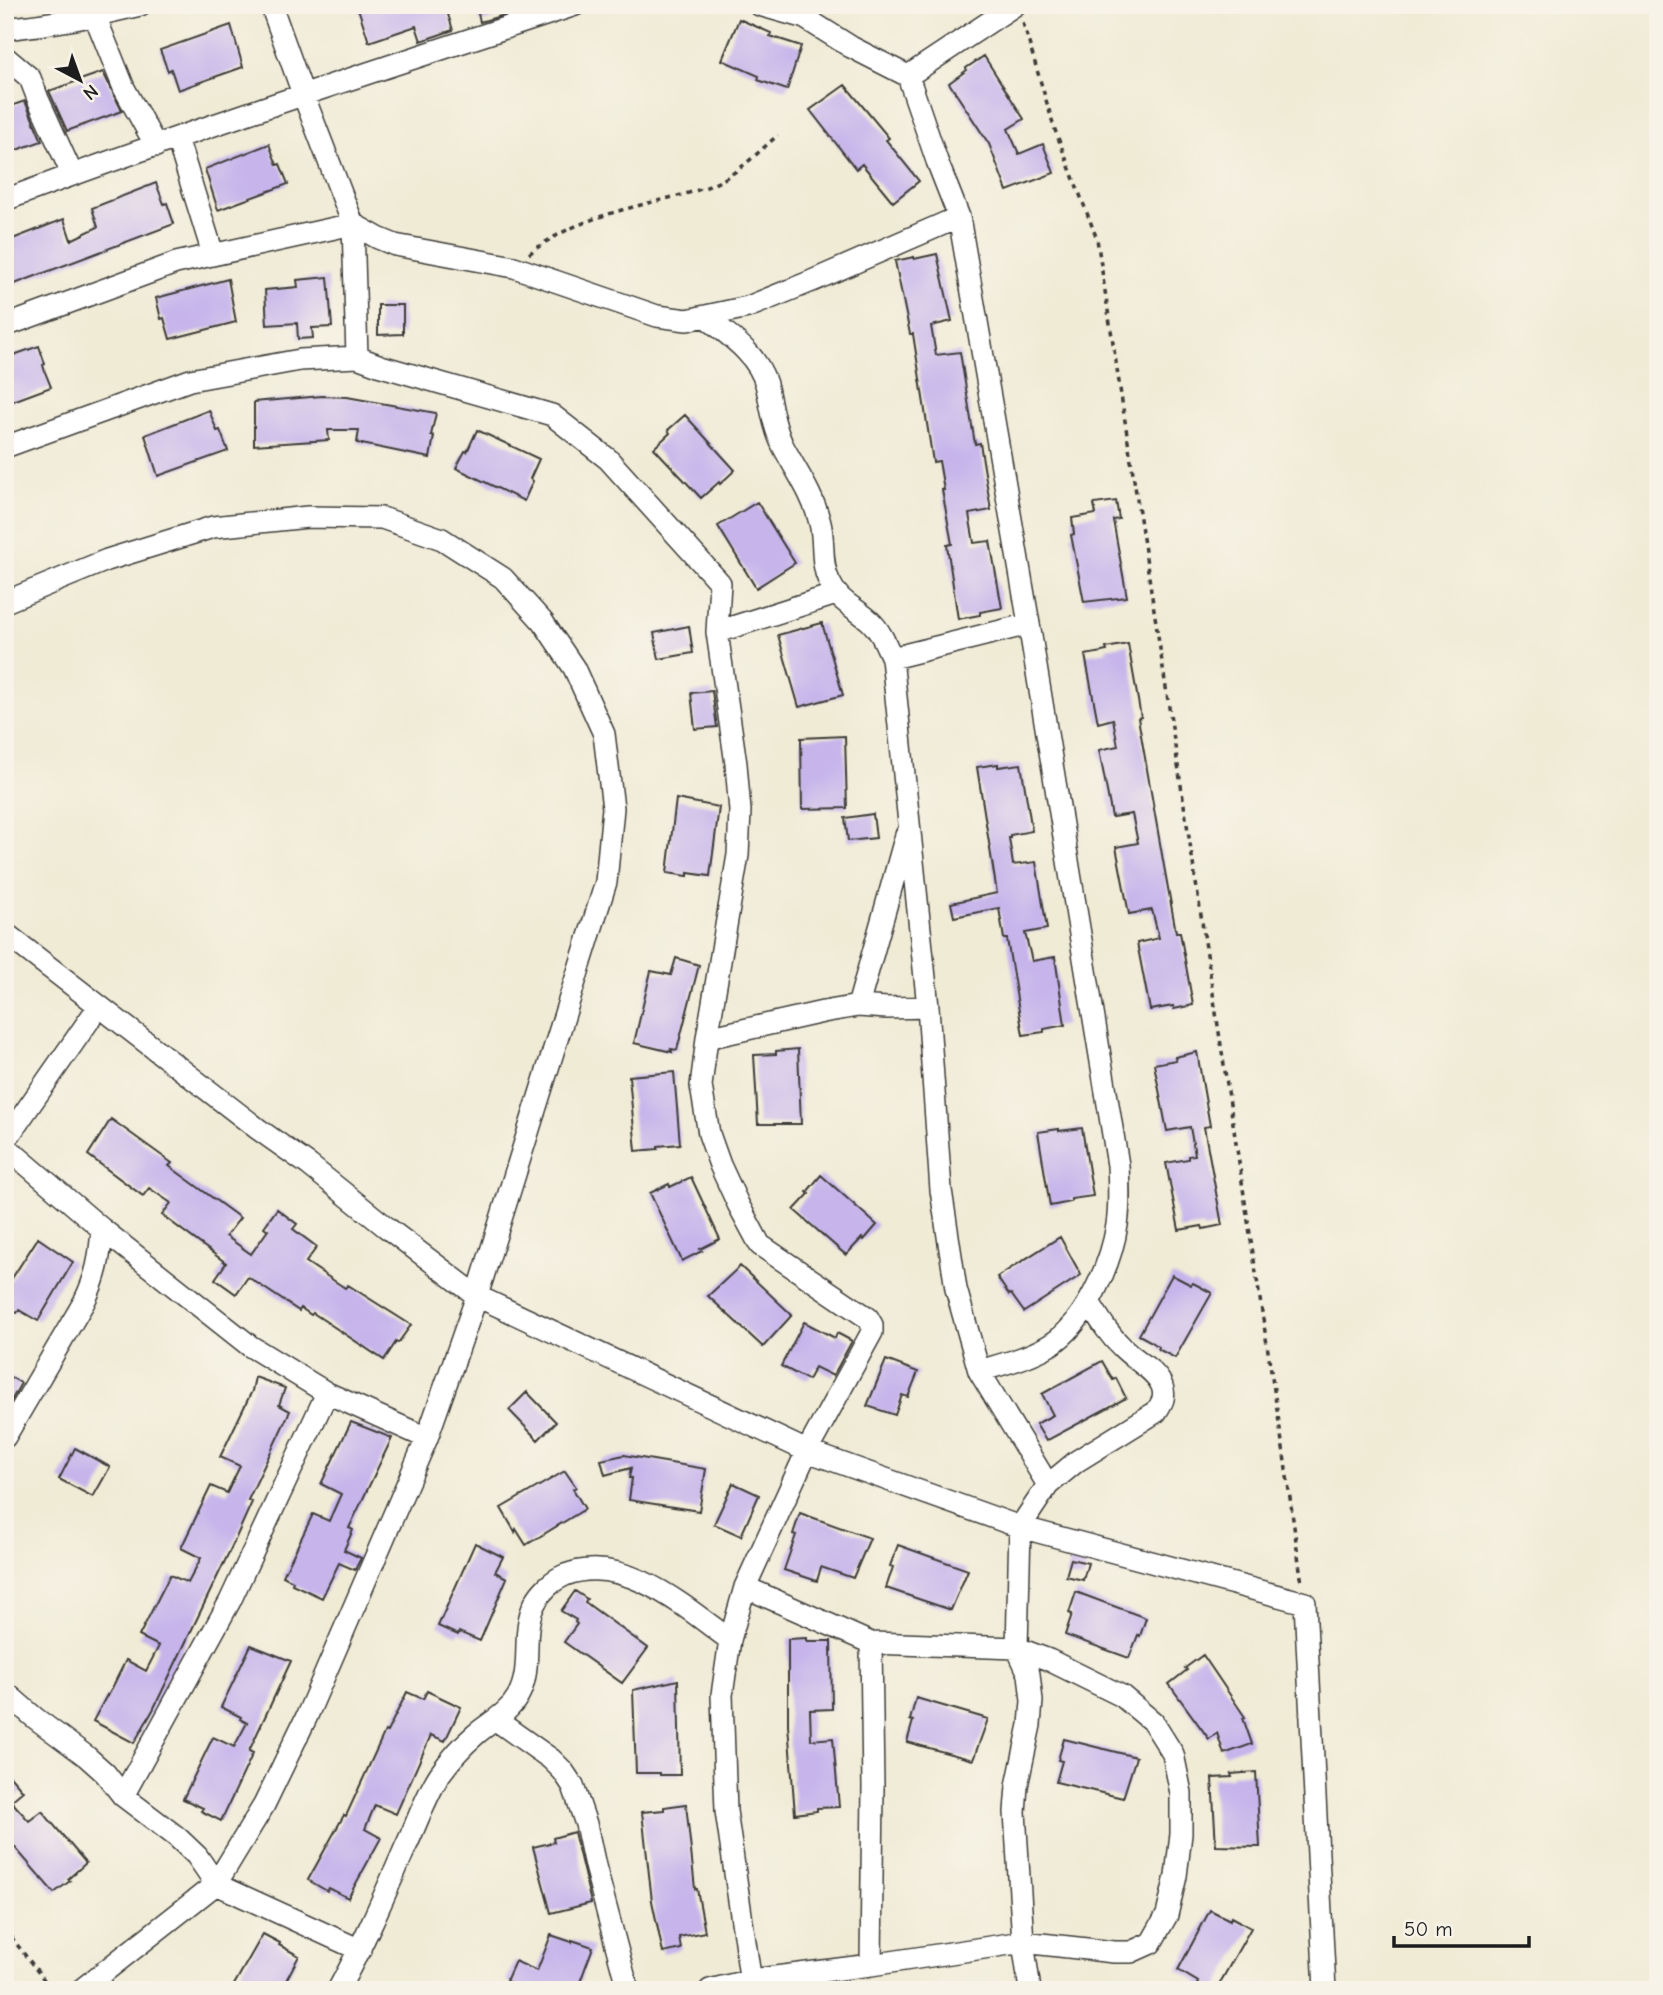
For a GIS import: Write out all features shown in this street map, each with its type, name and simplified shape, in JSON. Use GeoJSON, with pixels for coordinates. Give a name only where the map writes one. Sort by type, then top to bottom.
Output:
{"type":"FeatureCollection","features":[{"type":"Feature","properties":{"kind":"street"},"geometry":{"type":"LineString","coordinates":[[5,29],[95,16],[140,5]]}},
{"type":"Feature","properties":{"kind":"street"},"geometry":{"type":"LineString","coordinates":[[271,5],[353,224],[357,357]]}},
{"type":"Feature","properties":{"kind":"street"},"geometry":{"type":"LineString","coordinates":[[5,200],[303,94],[575,5]]}},
{"type":"Feature","properties":{"kind":"street"},"geometry":{"type":"LineString","coordinates":[[759,5],[805,18],[852,47],[908,76],[959,217],[1118,1165],[1117,1227],[1106,1264],[1088,1302],[1068,1331],[1051,1344],[1031,1355],[979,1371]]}},
{"type":"Feature","properties":{"kind":"street"},"geometry":{"type":"LineString","coordinates":[[908,76],[1018,11]]}},
{"type":"Feature","properties":{"kind":"street"},"geometry":{"type":"LineString","coordinates":[[95,16],[124,88],[156,146]]}},
{"type":"Feature","properties":{"kind":"street"},"geometry":{"type":"LineString","coordinates":[[5,57],[30,78],[72,174]]}},
{"type":"Feature","properties":{"kind":"street"},"geometry":{"type":"LineString","coordinates":[[177,138],[213,254]]}},
{"type":"Feature","properties":{"kind":"street"},"geometry":{"type":"LineString","coordinates":[[5,326],[176,263],[353,224],[395,245],[514,267],[657,316],[687,320],[748,307],[959,217]]}},
{"type":"Feature","properties":{"kind":"street"},"geometry":{"type":"LineString","coordinates":[[706,317],[749,353],[759,368],[765,382],[776,431],[815,507],[821,526],[824,568],[836,594],[879,631],[892,658],[928,1007],[941,1190],[956,1289],[979,1371],[1048,1485]]}},
{"type":"Feature","properties":{"kind":"street"},"geometry":{"type":"LineString","coordinates":[[5,447],[190,380],[300,360],[357,357],[552,415],[608,459],[720,583],[717,632],[740,811],[738,855],[701,1086],[709,1134],[734,1194],[760,1245],[869,1318],[873,1332],[807,1451],[745,1587],[730,1640],[722,1695],[726,1811],[751,1985]]}},
{"type":"Feature","properties":{"kind":"street"},"geometry":{"type":"LineString","coordinates":[[5,602],[107,560],[213,527],[308,517],[382,518],[442,539],[503,578],[543,622],[574,668],[604,734],[613,808],[606,881],[477,1296],[428,1437],[306,1718],[264,1805],[216,1884],[81,1990]]}},
{"type":"Feature","properties":{"kind":"street"},"geometry":{"type":"LineString","coordinates":[[717,632],[836,594]]}},
{"type":"Feature","properties":{"kind":"street"},"geometry":{"type":"LineString","coordinates":[[892,658],[1029,624]]}},
{"type":"Feature","properties":{"kind":"street"},"geometry":{"type":"LineString","coordinates":[[858,1006],[910,823]]}},
{"type":"Feature","properties":{"kind":"street"},"geometry":{"type":"LineString","coordinates":[[5,933],[258,1129],[309,1164],[477,1296],[807,1451],[1020,1527],[1305,1603],[1325,1990]]}},
{"type":"Feature","properties":{"kind":"street"},"geometry":{"type":"LineString","coordinates":[[99,1006],[5,1144],[102,1228],[250,1346],[327,1393],[428,1437]]}},
{"type":"Feature","properties":{"kind":"street"},"geometry":{"type":"LineString","coordinates":[[707,1038],[858,1006],[928,1007]]}},
{"type":"Feature","properties":{"kind":"street"},"geometry":{"type":"LineString","coordinates":[[5,1437],[90,1291],[100,1259],[102,1228]]}},
{"type":"Feature","properties":{"kind":"street"},"geometry":{"type":"LineString","coordinates":[[1030,1990],[1023,1942],[1015,1812],[1032,1701],[1030,1674],[1017,1648],[1020,1527],[1048,1485],[1077,1461],[1156,1412],[1164,1396],[1161,1383],[1122,1348],[1088,1302]]}},
{"type":"Feature","properties":{"kind":"street"},"geometry":{"type":"LineString","coordinates":[[123,1796],[230,1601],[327,1393]]}},
{"type":"Feature","properties":{"kind":"street"},"geometry":{"type":"LineString","coordinates":[[338,1990],[360,1950],[439,1776],[463,1746],[511,1707],[519,1695],[525,1677],[528,1622],[535,1602],[546,1587],[577,1571],[600,1568],[634,1577],[670,1596],[730,1640]]}},
{"type":"Feature","properties":{"kind":"street"},"geometry":{"type":"LineString","coordinates":[[710,1990],[1023,1942],[1131,1952],[1151,1943],[1167,1915],[1176,1876],[1181,1833],[1181,1793],[1173,1754],[1153,1721],[1122,1696],[1049,1660],[1017,1648],[871,1643],[745,1587]]}},
{"type":"Feature","properties":{"kind":"street"},"geometry":{"type":"LineString","coordinates":[[871,1643],[871,1965]]}},
{"type":"Feature","properties":{"kind":"street"},"geometry":{"type":"LineString","coordinates":[[5,1692],[86,1756],[105,1773],[123,1796],[183,1842],[197,1856],[216,1884],[360,1950]]}},
{"type":"Feature","properties":{"kind":"street"},"geometry":{"type":"LineString","coordinates":[[496,1720],[551,1759],[564,1771],[573,1786],[586,1824],[628,1990]]}},
{"type":"Feature","properties":{"kind":"path"},"geometry":{"type":"LineString","coordinates":[[1018,11],[1055,130],[1097,239],[1305,1603]]}},
{"type":"Feature","properties":{"kind":"path"},"geometry":{"type":"LineString","coordinates":[[514,267],[557,234],[610,213],[715,184],[738,170],[778,135]]}},
{"type":"Feature","properties":{"kind":"path"},"geometry":{"type":"LineString","coordinates":[[5,1929],[52,1990]]}},
{"type":"Feature","properties":{"kind":"building"},"geometry":{"type":"Polygon","coordinates":[[[357,5],[445,5],[453,30],[421,41],[416,26],[369,42],[357,5]]]}},
{"type":"Feature","properties":{"kind":"building"},"geometry":{"type":"Polygon","coordinates":[[[487,5],[501,5],[504,15],[480,22],[477,9],[487,5]]]}},
{"type":"Feature","properties":{"kind":"building"},"geometry":{"type":"Polygon","coordinates":[[[739,19],[771,33],[770,36],[801,46],[787,90],[758,80],[759,76],[722,60],[739,19]]]}},
{"type":"Feature","properties":{"kind":"building"},"geometry":{"type":"Polygon","coordinates":[[[231,25],[243,67],[178,90],[171,69],[168,71],[160,50],[231,25]]]}},
{"type":"Feature","properties":{"kind":"building"},"geometry":{"type":"Polygon","coordinates":[[[984,56],[1024,119],[1008,129],[1019,154],[1043,144],[1054,173],[1007,191],[989,144],[949,83],[984,56]]]}},
{"type":"Feature","properties":{"kind":"building"},"geometry":{"type":"Polygon","coordinates":[[[103,72],[122,111],[67,131],[49,91],[103,72]]]}},
{"type":"Feature","properties":{"kind":"building"},"geometry":{"type":"Polygon","coordinates":[[[845,85],[889,138],[886,140],[919,181],[893,202],[862,164],[856,169],[810,110],[845,85]]]}},
{"type":"Feature","properties":{"kind":"building"},"geometry":{"type":"Polygon","coordinates":[[[25,101],[42,141],[5,154],[5,108],[25,101]]]}},
{"type":"Feature","properties":{"kind":"building"},"geometry":{"type":"Polygon","coordinates":[[[269,144],[288,184],[218,210],[205,169],[269,144]]]}},
{"type":"Feature","properties":{"kind":"building"},"geometry":{"type":"Polygon","coordinates":[[[156,183],[174,224],[12,285],[5,267],[5,242],[64,219],[71,240],[98,227],[92,208],[156,183]]]}},
{"type":"Feature","properties":{"kind":"building"},"geometry":{"type":"Polygon","coordinates":[[[937,254],[952,321],[931,326],[936,355],[960,352],[975,444],[980,443],[991,510],[969,514],[974,543],[990,541],[1002,608],[958,619],[947,545],[952,544],[939,461],[933,462],[913,334],[910,334],[895,261],[937,254]]]}},
{"type":"Feature","properties":{"kind":"building"},"geometry":{"type":"Polygon","coordinates":[[[328,277],[332,327],[312,328],[313,338],[298,339],[297,323],[267,325],[265,290],[298,287],[297,280],[328,277]]]}},
{"type":"Feature","properties":{"kind":"building"},"geometry":{"type":"Polygon","coordinates":[[[228,279],[236,322],[170,339],[156,298],[228,279]]]}},
{"type":"Feature","properties":{"kind":"building"},"geometry":{"type":"Polygon","coordinates":[[[378,305],[403,305],[403,334],[378,335],[378,305]]]}},
{"type":"Feature","properties":{"kind":"building"},"geometry":{"type":"Polygon","coordinates":[[[39,346],[51,387],[5,404],[5,358],[39,346]]]}},
{"type":"Feature","properties":{"kind":"building"},"geometry":{"type":"Polygon","coordinates":[[[322,396],[347,397],[436,413],[430,458],[357,443],[359,430],[328,430],[329,440],[254,445],[254,402],[322,396]]]}},
{"type":"Feature","properties":{"kind":"building"},"geometry":{"type":"Polygon","coordinates":[[[209,410],[228,451],[158,476],[145,435],[209,410]]]}},
{"type":"Feature","properties":{"kind":"building"},"geometry":{"type":"Polygon","coordinates":[[[685,415],[735,470],[701,498],[654,448],[670,433],[668,430],[685,415]]]}},
{"type":"Feature","properties":{"kind":"building"},"geometry":{"type":"Polygon","coordinates":[[[477,430],[539,459],[524,501],[456,468],[477,430]]]}},
{"type":"Feature","properties":{"kind":"building"},"geometry":{"type":"Polygon","coordinates":[[[1116,501],[1119,519],[1113,520],[1127,597],[1084,602],[1071,535],[1074,534],[1072,518],[1096,514],[1094,504],[1116,501]]]}},
{"type":"Feature","properties":{"kind":"building"},"geometry":{"type":"Polygon","coordinates":[[[757,502],[795,563],[756,588],[718,526],[757,502]]]}},
{"type":"Feature","properties":{"kind":"building"},"geometry":{"type":"Polygon","coordinates":[[[822,623],[843,695],[799,707],[778,635],[822,623]]]}},
{"type":"Feature","properties":{"kind":"building"},"geometry":{"type":"Polygon","coordinates":[[[689,626],[693,653],[659,659],[654,633],[689,626]]]}},
{"type":"Feature","properties":{"kind":"building"},"geometry":{"type":"Polygon","coordinates":[[[1128,644],[1164,866],[1176,932],[1180,932],[1193,1005],[1174,1009],[1173,1006],[1150,1010],[1137,943],[1159,938],[1152,910],[1129,914],[1116,847],[1138,843],[1132,814],[1112,817],[1099,750],[1118,746],[1113,719],[1098,723],[1085,655],[1128,644]]]}},
{"type":"Feature","properties":{"kind":"building"},"geometry":{"type":"Polygon","coordinates":[[[712,691],[717,727],[695,729],[691,693],[712,691]]]}},
{"type":"Feature","properties":{"kind":"building"},"geometry":{"type":"Polygon","coordinates":[[[845,736],[847,808],[802,809],[801,738],[845,736]]]}},
{"type":"Feature","properties":{"kind":"building"},"geometry":{"type":"Polygon","coordinates":[[[998,764],[998,767],[1021,764],[1032,831],[1010,835],[1013,865],[1036,862],[1047,929],[1025,933],[1032,961],[1055,957],[1065,1025],[1023,1035],[1007,939],[1004,939],[999,908],[954,917],[951,903],[997,893],[977,767],[998,764]]]}},
{"type":"Feature","properties":{"kind":"building"},"geometry":{"type":"Polygon","coordinates":[[[676,799],[719,807],[710,876],[667,873],[676,799]]]}},
{"type":"Feature","properties":{"kind":"building"},"geometry":{"type":"Polygon","coordinates":[[[873,814],[876,838],[848,841],[845,818],[873,814]]]}},
{"type":"Feature","properties":{"kind":"building"},"geometry":{"type":"Polygon","coordinates":[[[676,958],[699,965],[677,1050],[671,1049],[672,1052],[634,1043],[651,971],[671,975],[676,958]]]}},
{"type":"Feature","properties":{"kind":"building"},"geometry":{"type":"Polygon","coordinates":[[[798,1049],[801,1124],[758,1124],[754,1055],[798,1049]]]}},
{"type":"Feature","properties":{"kind":"building"},"geometry":{"type":"Polygon","coordinates":[[[1197,1052],[1210,1126],[1204,1127],[1222,1225],[1179,1230],[1166,1163],[1195,1155],[1190,1127],[1167,1131],[1154,1064],[1197,1052]]]}},
{"type":"Feature","properties":{"kind":"building"},"geometry":{"type":"Polygon","coordinates":[[[674,1072],[680,1144],[636,1151],[629,1076],[674,1072]]]}},
{"type":"Feature","properties":{"kind":"building"},"geometry":{"type":"Polygon","coordinates":[[[111,1119],[172,1163],[169,1166],[240,1218],[226,1236],[251,1254],[268,1230],[264,1227],[277,1209],[297,1224],[293,1229],[317,1247],[306,1262],[345,1288],[348,1285],[411,1325],[384,1360],[313,1313],[311,1315],[301,1308],[299,1311],[248,1277],[236,1294],[215,1279],[226,1263],[162,1215],[171,1203],[149,1188],[143,1196],[88,1155],[111,1119]]]}},
{"type":"Feature","properties":{"kind":"building"},"geometry":{"type":"Polygon","coordinates":[[[1082,1128],[1093,1196],[1050,1206],[1038,1132],[1082,1128]]]}},
{"type":"Feature","properties":{"kind":"building"},"geometry":{"type":"Polygon","coordinates":[[[821,1175],[877,1225],[846,1255],[794,1210],[809,1194],[807,1192],[821,1175]]]}},
{"type":"Feature","properties":{"kind":"building"},"geometry":{"type":"Polygon","coordinates":[[[691,1177],[720,1239],[682,1261],[650,1193],[691,1177]]]}},
{"type":"Feature","properties":{"kind":"building"},"geometry":{"type":"Polygon","coordinates":[[[1060,1237],[1081,1275],[1024,1312],[997,1277],[1060,1237]]]}},
{"type":"Feature","properties":{"kind":"building"},"geometry":{"type":"Polygon","coordinates":[[[38,1238],[73,1262],[38,1321],[19,1310],[17,1313],[5,1306],[5,1289],[38,1238]]]}},
{"type":"Feature","properties":{"kind":"building"},"geometry":{"type":"Polygon","coordinates":[[[740,1266],[792,1315],[763,1347],[708,1296],[740,1266]]]}},
{"type":"Feature","properties":{"kind":"building"},"geometry":{"type":"Polygon","coordinates":[[[1172,1275],[1212,1293],[1175,1358],[1139,1335],[1172,1275]]]}},
{"type":"Feature","properties":{"kind":"building"},"geometry":{"type":"Polygon","coordinates":[[[804,1322],[835,1338],[837,1333],[852,1341],[833,1376],[815,1367],[808,1380],[781,1366],[804,1322]]]}},
{"type":"Feature","properties":{"kind":"building"},"geometry":{"type":"Polygon","coordinates":[[[886,1360],[918,1372],[908,1397],[902,1395],[895,1415],[867,1406],[886,1360]]]}},
{"type":"Feature","properties":{"kind":"building"},"geometry":{"type":"Polygon","coordinates":[[[1102,1361],[1113,1380],[1116,1378],[1126,1398],[1046,1441],[1036,1424],[1053,1415],[1042,1394],[1102,1361]]]}},
{"type":"Feature","properties":{"kind":"building"},"geometry":{"type":"Polygon","coordinates":[[[5,1374],[21,1383],[10,1403],[5,1400],[5,1374]]]}},
{"type":"Feature","properties":{"kind":"building"},"geometry":{"type":"Polygon","coordinates":[[[255,1377],[285,1388],[279,1405],[290,1411],[248,1500],[252,1502],[234,1542],[153,1710],[134,1743],[93,1721],[126,1660],[146,1671],[159,1646],[139,1636],[170,1575],[188,1583],[201,1558],[181,1548],[211,1486],[227,1493],[240,1466],[220,1457],[252,1391],[255,1377]]]}},
{"type":"Feature","properties":{"kind":"building"},"geometry":{"type":"Polygon","coordinates":[[[527,1392],[556,1422],[538,1440],[509,1410],[527,1392]]]}},
{"type":"Feature","properties":{"kind":"building"},"geometry":{"type":"Polygon","coordinates":[[[351,1422],[392,1438],[349,1528],[353,1530],[344,1550],[361,1558],[355,1570],[339,1563],[322,1598],[292,1584],[293,1581],[283,1576],[313,1514],[329,1521],[341,1494],[321,1484],[351,1422]]]}},
{"type":"Feature","properties":{"kind":"building"},"geometry":{"type":"Polygon","coordinates":[[[75,1448],[110,1467],[93,1497],[59,1479],[75,1448]]]}},
{"type":"Feature","properties":{"kind":"building"},"geometry":{"type":"Polygon","coordinates":[[[624,1455],[706,1469],[699,1511],[629,1500],[631,1468],[605,1475],[601,1460],[624,1455]]]}},
{"type":"Feature","properties":{"kind":"building"},"geometry":{"type":"Polygon","coordinates":[[[565,1471],[576,1487],[573,1489],[585,1509],[526,1545],[501,1508],[565,1471]]]}},
{"type":"Feature","properties":{"kind":"building"},"geometry":{"type":"Polygon","coordinates":[[[733,1483],[759,1495],[741,1536],[714,1524],[733,1483]]]}},
{"type":"Feature","properties":{"kind":"building"},"geometry":{"type":"Polygon","coordinates":[[[800,1513],[870,1538],[853,1578],[821,1567],[817,1581],[784,1570],[800,1513]]]}},
{"type":"Feature","properties":{"kind":"building"},"geometry":{"type":"Polygon","coordinates":[[[475,1543],[503,1557],[495,1572],[507,1578],[480,1641],[438,1626],[475,1543]]]}},
{"type":"Feature","properties":{"kind":"building"},"geometry":{"type":"Polygon","coordinates":[[[898,1545],[968,1570],[951,1610],[886,1588],[898,1545]]]}},
{"type":"Feature","properties":{"kind":"building"},"geometry":{"type":"Polygon","coordinates":[[[1071,1559],[1088,1563],[1083,1580],[1066,1576],[1071,1559]]]}},
{"type":"Feature","properties":{"kind":"building"},"geometry":{"type":"Polygon","coordinates":[[[575,1591],[587,1599],[585,1602],[648,1648],[622,1683],[564,1642],[577,1624],[576,1620],[561,1611],[575,1591]]]}},
{"type":"Feature","properties":{"kind":"building"},"geometry":{"type":"Polygon","coordinates":[[[1076,1592],[1146,1618],[1129,1658],[1065,1635],[1076,1592]]]}},
{"type":"Feature","properties":{"kind":"building"},"geometry":{"type":"Polygon","coordinates":[[[807,1638],[807,1641],[831,1641],[832,1709],[810,1710],[811,1740],[833,1738],[839,1807],[817,1808],[817,1811],[795,1814],[788,1725],[788,1639],[807,1638]]]}},
{"type":"Feature","properties":{"kind":"building"},"geometry":{"type":"Polygon","coordinates":[[[251,1645],[291,1661],[249,1751],[253,1753],[221,1821],[201,1811],[203,1808],[183,1799],[213,1737],[234,1747],[247,1723],[221,1707],[251,1645]]]}},
{"type":"Feature","properties":{"kind":"building"},"geometry":{"type":"Polygon","coordinates":[[[1203,1655],[1245,1717],[1243,1718],[1252,1744],[1224,1754],[1217,1733],[1209,1739],[1169,1684],[1203,1655]]]}},
{"type":"Feature","properties":{"kind":"building"},"geometry":{"type":"Polygon","coordinates":[[[678,1680],[680,1775],[636,1773],[633,1690],[678,1680]]]}},
{"type":"Feature","properties":{"kind":"building"},"geometry":{"type":"Polygon","coordinates":[[[427,1691],[461,1707],[445,1741],[431,1735],[396,1814],[375,1805],[365,1829],[381,1838],[348,1898],[329,1888],[327,1891],[308,1880],[344,1815],[346,1816],[385,1731],[387,1732],[407,1692],[423,1699],[427,1691]]]}},
{"type":"Feature","properties":{"kind":"building"},"geometry":{"type":"Polygon","coordinates":[[[916,1698],[988,1719],[973,1760],[907,1742],[916,1698]]]}},
{"type":"Feature","properties":{"kind":"building"},"geometry":{"type":"Polygon","coordinates":[[[1064,1739],[1136,1757],[1123,1798],[1056,1782],[1064,1739]]]}},
{"type":"Feature","properties":{"kind":"building"},"geometry":{"type":"Polygon","coordinates":[[[5,1770],[23,1791],[11,1801],[29,1821],[42,1811],[86,1863],[68,1879],[70,1881],[54,1893],[5,1836],[5,1770]]]}},
{"type":"Feature","properties":{"kind":"building"},"geometry":{"type":"Polygon","coordinates":[[[1256,1772],[1260,1847],[1216,1846],[1212,1778],[1256,1772]]]}},
{"type":"Feature","properties":{"kind":"building"},"geometry":{"type":"Polygon","coordinates":[[[686,1804],[695,1889],[705,1932],[679,1937],[681,1949],[663,1953],[652,1901],[642,1812],[686,1804]]]}},
{"type":"Feature","properties":{"kind":"building"},"geometry":{"type":"Polygon","coordinates":[[[574,1832],[591,1903],[551,1913],[533,1847],[554,1842],[553,1838],[574,1832]]]}},
{"type":"Feature","properties":{"kind":"building"},"geometry":{"type":"Polygon","coordinates":[[[1210,1910],[1251,1928],[1216,1990],[1207,1990],[1178,1970],[1210,1910]]]}},
{"type":"Feature","properties":{"kind":"building"},"geometry":{"type":"Polygon","coordinates":[[[263,1934],[299,1956],[281,1990],[231,1990],[263,1934]]]}},
{"type":"Feature","properties":{"kind":"building"},"geometry":{"type":"Polygon","coordinates":[[[551,1935],[593,1947],[577,1990],[526,1990],[506,1981],[515,1961],[537,1971],[551,1935]]]}}]}
